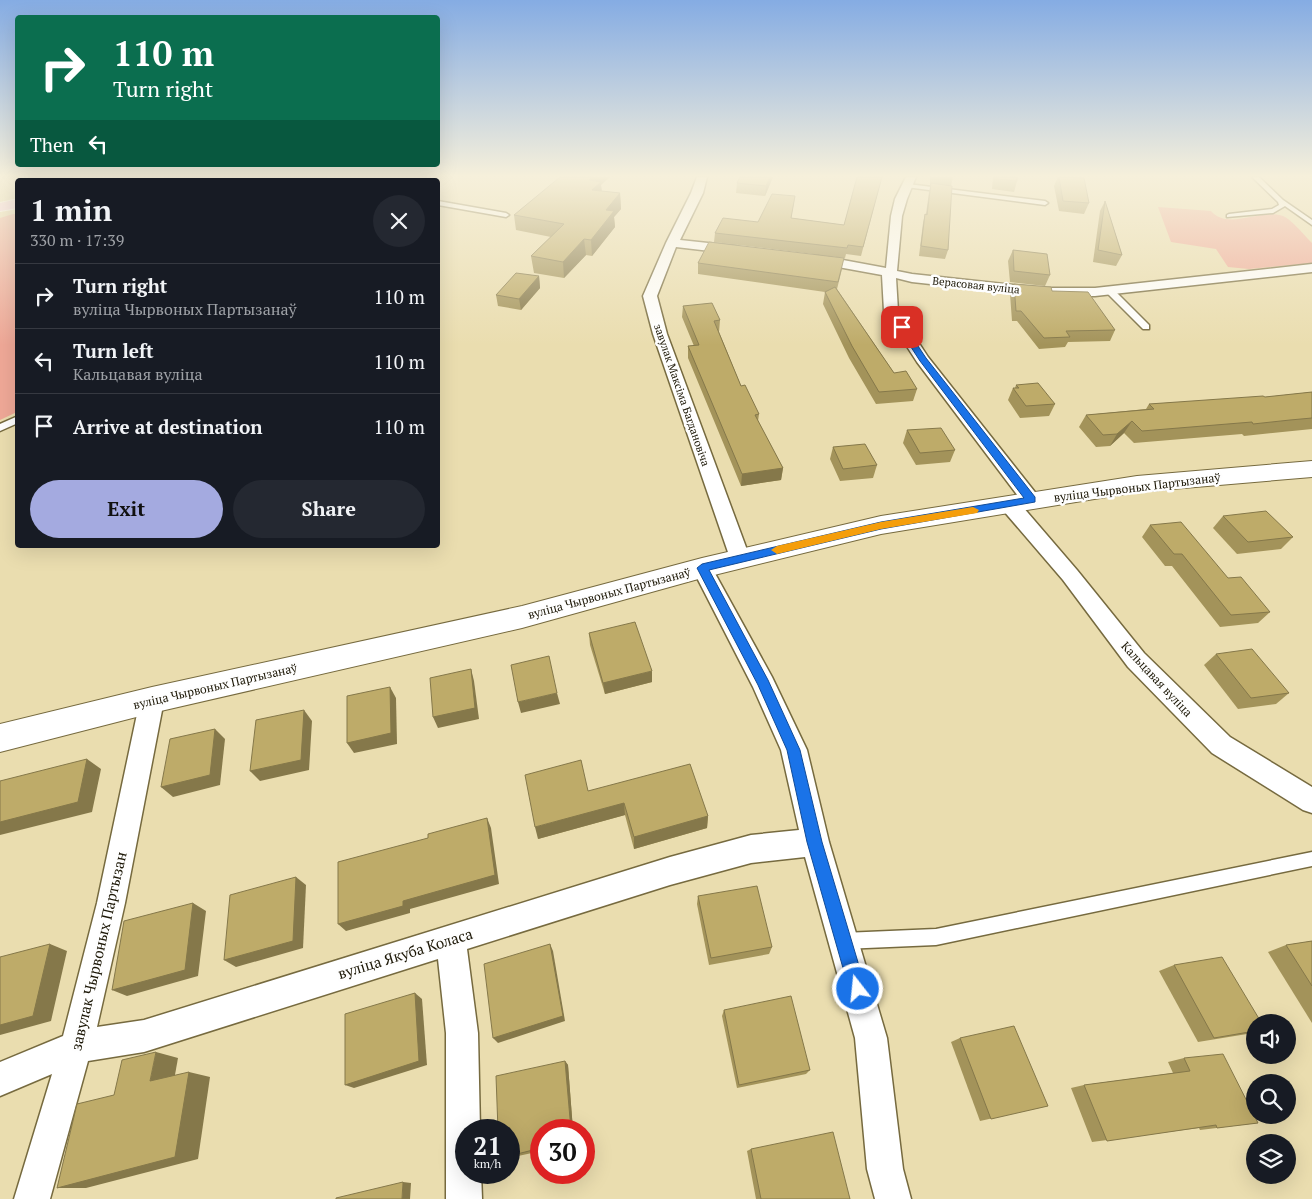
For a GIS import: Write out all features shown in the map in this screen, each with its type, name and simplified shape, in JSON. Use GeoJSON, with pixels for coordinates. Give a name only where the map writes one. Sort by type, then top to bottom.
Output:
{"type":"FeatureCollection","features":[{"type":"Feature","properties":{"kind":"street","name":"завулак Максіма Багдановіча"},"geometry":{"type":"LineString","coordinates":[[677,233],[650,296],[660,334],[740,558]]}},
{"type":"Feature","properties":{"kind":"street","name":"Кальцавая вуліца"},"geometry":{"type":"LineString","coordinates":[[894,233],[892,269],[889,274],[891,311],[1070,575],[1136,660],[1221,746],[1312,801]]}},
{"type":"Feature","properties":{"kind":"street"},"geometry":{"type":"LineString","coordinates":[[672,243],[747,251]]}},
{"type":"Feature","properties":{"kind":"street","name":"Верасовая вуліца"},"geometry":{"type":"LineString","coordinates":[[800,257],[864,267],[889,274],[1041,292],[1108,290],[1312,268]]}},
{"type":"Feature","properties":{"kind":"street","name":"вуліца Чырвоных Партызанаў"},"geometry":{"type":"LineString","coordinates":[[0,738],[152,700],[522,617],[740,558],[881,525],[1137,484],[1312,469]]}},
{"type":"Feature","properties":{"kind":"street"},"geometry":{"type":"LineString","coordinates":[[702,568],[764,684],[794,750],[815,842],[872,1038],[885,1169],[893,1199]]}},
{"type":"Feature","properties":{"kind":"street","name":"завулак Чырвоных Партызан"},"geometry":{"type":"LineString","coordinates":[[32,1199],[76,1048],[112,903],[152,700]]}},
{"type":"Feature","properties":{"kind":"street","name":"вуліца Якуба Коласа"},"geometry":{"type":"LineString","coordinates":[[0,1079],[76,1048],[144,1036],[670,871],[751,849],[815,842]]}},
{"type":"Feature","properties":{"kind":"street"},"geometry":{"type":"LineString","coordinates":[[451,939],[462,1033],[464,1199]]}},
{"type":"Feature","properties":{"kind":"lane"},"geometry":{"type":"LineString","coordinates":[[1108,290],[1146,327]]}},
{"type":"Feature","properties":{"kind":"lane"},"geometry":{"type":"LineString","coordinates":[[0,428],[15,421]]}},
{"type":"Feature","properties":{"kind":"lane"},"geometry":{"type":"LineString","coordinates":[[843,941],[936,937],[1312,859]]}},
{"type":"Feature","properties":{"kind":"shaded area"},"geometry":{"type":"Polygon","coordinates":[[[0,233],[15,233],[15,413],[0,420],[0,233]]]}},
{"type":"Feature","properties":{"kind":"shaded area"},"geometry":{"type":"Polygon","coordinates":[[[1168,233],[1302,233],[1312,243],[1312,263],[1249,269],[1228,267],[1216,249],[1171,242],[1168,233]]]}},
{"type":"Feature","properties":{"kind":"building"},"geometry":{"type":"Polygon","coordinates":[[[555,233],[597,233],[591,240],[584,239],[563,262],[531,256],[555,233]]]}},
{"type":"Feature","properties":{"kind":"building"},"geometry":{"type":"Polygon","coordinates":[[[715,233],[867,233],[863,247],[848,245],[847,248],[715,233]]]}},
{"type":"Feature","properties":{"kind":"building"},"geometry":{"type":"Polygon","coordinates":[[[923,233],[949,233],[948,250],[921,246],[923,233]]]}},
{"type":"Feature","properties":{"kind":"building"},"geometry":{"type":"Polygon","coordinates":[[[1100,233],[1115,233],[1122,255],[1098,250],[1100,233]]]}},
{"type":"Feature","properties":{"kind":"building"},"geometry":{"type":"Polygon","coordinates":[[[709,242],[844,258],[838,282],[698,263],[709,242]]]}},
{"type":"Feature","properties":{"kind":"building"},"geometry":{"type":"Polygon","coordinates":[[[1013,250],[1047,254],[1050,275],[1014,271],[1013,250]]]}},
{"type":"Feature","properties":{"kind":"building"},"geometry":{"type":"Polygon","coordinates":[[[516,273],[539,276],[519,299],[496,295],[516,273]]]}},
{"type":"Feature","properties":{"kind":"building"},"geometry":{"type":"Polygon","coordinates":[[[1014,284],[1051,287],[1052,291],[1088,292],[1115,330],[1066,331],[1070,337],[1044,338],[1021,311],[1016,311],[1014,284]]]}},
{"type":"Feature","properties":{"kind":"building"},"geometry":{"type":"Polygon","coordinates":[[[835,287],[894,373],[906,371],[917,389],[879,392],[852,346],[825,292],[835,287]]]}},
{"type":"Feature","properties":{"kind":"building"},"geometry":{"type":"Polygon","coordinates":[[[712,303],[720,320],[714,321],[741,386],[745,385],[759,414],[755,415],[783,468],[742,474],[688,346],[699,345],[683,306],[712,303]]]}},
{"type":"Feature","properties":{"kind":"building"},"geometry":{"type":"Polygon","coordinates":[[[1038,383],[1055,404],[1026,406],[1013,388],[1019,388],[1016,385],[1038,383]]]}},
{"type":"Feature","properties":{"kind":"building"},"geometry":{"type":"Polygon","coordinates":[[[1312,392],[1312,418],[1142,431],[1132,421],[1117,434],[1103,435],[1086,415],[1154,409],[1149,404],[1265,397],[1312,392]]]}},
{"type":"Feature","properties":{"kind":"building"},"geometry":{"type":"Polygon","coordinates":[[[941,428],[955,450],[920,453],[907,430],[941,428]]]}},
{"type":"Feature","properties":{"kind":"building"},"geometry":{"type":"Polygon","coordinates":[[[865,444],[877,465],[843,469],[833,447],[865,444]]]}},
{"type":"Feature","properties":{"kind":"building"},"geometry":{"type":"Polygon","coordinates":[[[1266,511],[1293,537],[1248,542],[1223,516],[1266,511]]]}},
{"type":"Feature","properties":{"kind":"building"},"geometry":{"type":"Polygon","coordinates":[[[1181,522],[1228,578],[1241,577],[1270,612],[1231,615],[1182,554],[1174,554],[1150,525],[1181,522]]]}},
{"type":"Feature","properties":{"kind":"building"},"geometry":{"type":"Polygon","coordinates":[[[635,622],[652,671],[603,683],[589,633],[635,622]]]}},
{"type":"Feature","properties":{"kind":"building"},"geometry":{"type":"Polygon","coordinates":[[[1252,649],[1289,693],[1251,698],[1216,654],[1252,649]]]}},
{"type":"Feature","properties":{"kind":"building"},"geometry":{"type":"Polygon","coordinates":[[[549,656],[557,693],[518,702],[511,665],[549,656]]]}},
{"type":"Feature","properties":{"kind":"building"},"geometry":{"type":"Polygon","coordinates":[[[471,669],[475,708],[433,717],[430,678],[471,669]]]}},
{"type":"Feature","properties":{"kind":"building"},"geometry":{"type":"Polygon","coordinates":[[[390,687],[391,733],[347,743],[347,696],[390,687]]]}},
{"type":"Feature","properties":{"kind":"building"},"geometry":{"type":"Polygon","coordinates":[[[304,710],[301,760],[250,771],[256,720],[304,710]]]}},
{"type":"Feature","properties":{"kind":"building"},"geometry":{"type":"Polygon","coordinates":[[[215,729],[210,775],[161,787],[170,739],[215,729]]]}},
{"type":"Feature","properties":{"kind":"building"},"geometry":{"type":"Polygon","coordinates":[[[87,759],[78,802],[0,822],[0,781],[87,759]]]}},
{"type":"Feature","properties":{"kind":"building"},"geometry":{"type":"Polygon","coordinates":[[[581,760],[588,791],[690,764],[708,816],[634,837],[624,803],[535,827],[525,775],[581,760]]]}},
{"type":"Feature","properties":{"kind":"building"},"geometry":{"type":"Polygon","coordinates":[[[487,818],[495,875],[403,901],[403,906],[338,924],[338,862],[428,838],[428,834],[487,818]]]}},
{"type":"Feature","properties":{"kind":"building"},"geometry":{"type":"Polygon","coordinates":[[[296,877],[293,941],[224,960],[230,895],[296,877]]]}},
{"type":"Feature","properties":{"kind":"building"},"geometry":{"type":"Polygon","coordinates":[[[757,886],[772,947],[711,958],[698,896],[757,886]]]}},
{"type":"Feature","properties":{"kind":"building"},"geometry":{"type":"Polygon","coordinates":[[[193,903],[185,970],[112,990],[124,921],[193,903]]]}},
{"type":"Feature","properties":{"kind":"building"},"geometry":{"type":"Polygon","coordinates":[[[1312,941],[1312,986],[1286,945],[1312,941]]]}},
{"type":"Feature","properties":{"kind":"building"},"geometry":{"type":"Polygon","coordinates":[[[50,944],[33,1016],[0,1025],[0,957],[50,944]]]}},
{"type":"Feature","properties":{"kind":"building"},"geometry":{"type":"Polygon","coordinates":[[[550,944],[563,1016],[493,1038],[484,964],[550,944]]]}},
{"type":"Feature","properties":{"kind":"building"},"geometry":{"type":"Polygon","coordinates":[[[1222,957],[1256,1014],[1246,1014],[1246,1033],[1214,1038],[1174,965],[1222,957]]]}},
{"type":"Feature","properties":{"kind":"building"},"geometry":{"type":"Polygon","coordinates":[[[415,993],[419,1061],[345,1085],[345,1014],[415,993]]]}},
{"type":"Feature","properties":{"kind":"building"},"geometry":{"type":"Polygon","coordinates":[[[791,996],[810,1070],[739,1085],[724,1010],[791,996]]]}},
{"type":"Feature","properties":{"kind":"building"},"geometry":{"type":"Polygon","coordinates":[[[1014,1026],[1048,1106],[991,1119],[960,1038],[1014,1026]]]}},
{"type":"Feature","properties":{"kind":"building"},"geometry":{"type":"Polygon","coordinates":[[[156,1052],[150,1081],[189,1072],[175,1157],[57,1188],[77,1104],[114,1095],[122,1060],[156,1052]]]}},
{"type":"Feature","properties":{"kind":"building"},"geometry":{"type":"Polygon","coordinates":[[[1223,1054],[1246,1099],[1246,1124],[1250,1124],[1217,1128],[1216,1125],[1107,1141],[1084,1085],[1190,1071],[1184,1058],[1223,1054]]]}},
{"type":"Feature","properties":{"kind":"building"},"geometry":{"type":"Polygon","coordinates":[[[565,1061],[570,1119],[530,1119],[530,1151],[520,1153],[520,1119],[498,1119],[496,1076],[565,1061]]]}},
{"type":"Feature","properties":{"kind":"building"},"geometry":{"type":"Polygon","coordinates":[[[833,1132],[850,1199],[761,1199],[751,1149],[833,1132]]]}},
{"type":"Feature","properties":{"kind":"building"},"geometry":{"type":"Polygon","coordinates":[[[403,1182],[402,1199],[336,1199],[336,1198],[403,1182]]]}},
{"type":"Feature","properties":{"kind":"slow traffic"},"geometry":{"type":"LineString","coordinates":[[777,550],[881,525],[973,510]]}},
{"type":"Feature","properties":{"kind":"route"},"geometry":{"type":"LineString","coordinates":[[858,989],[815,842],[794,750],[764,684],[702,568],[881,525],[1031,500],[922,359],[902,327]]}}]}
